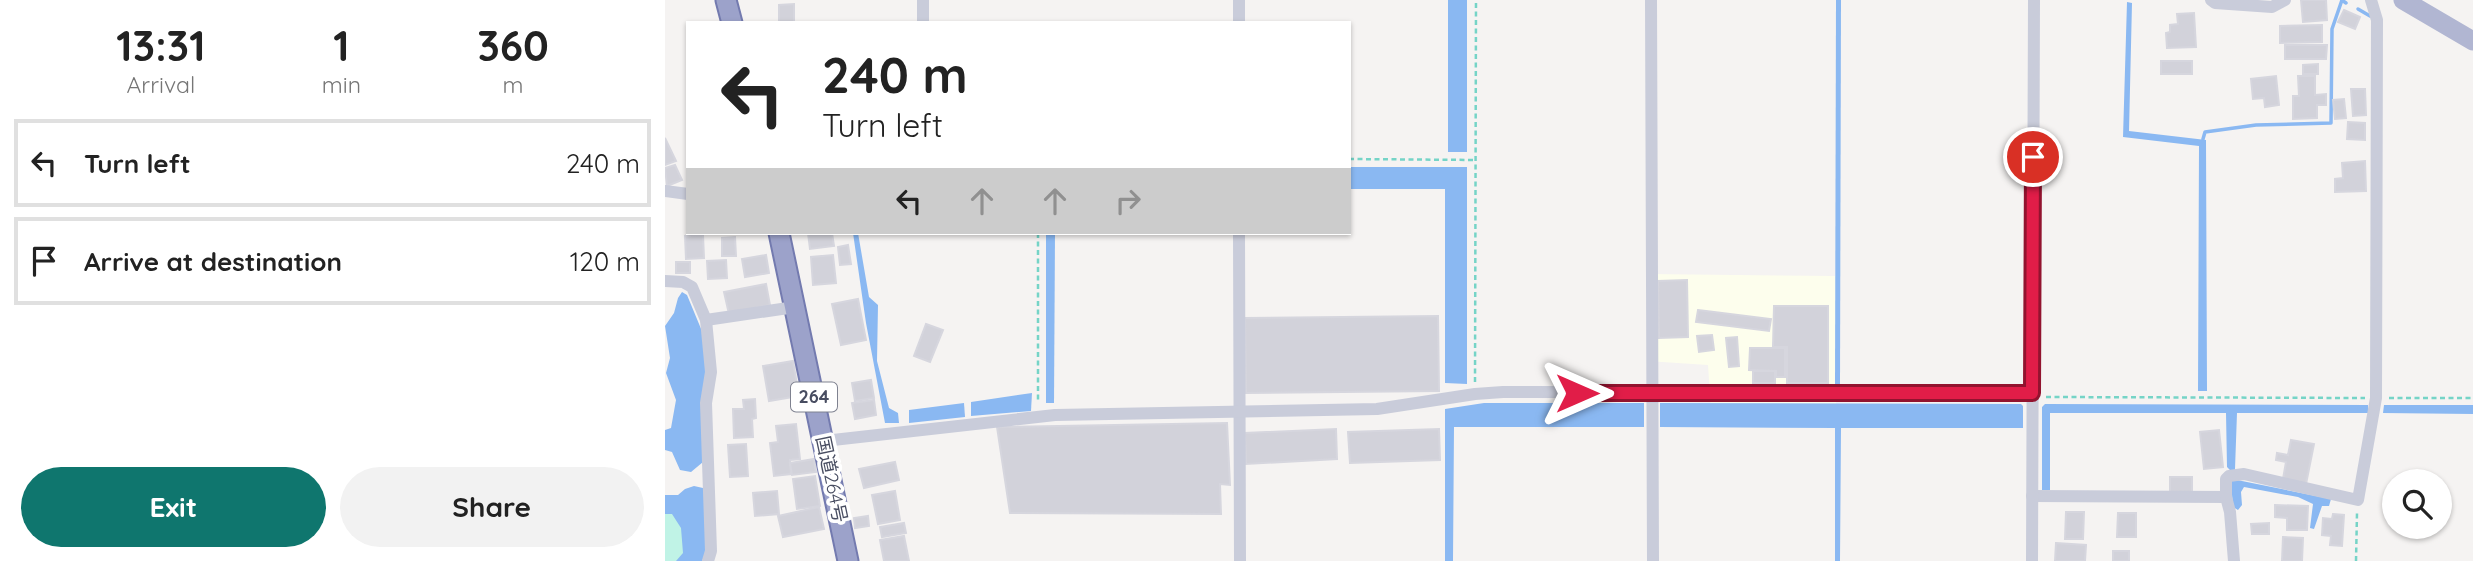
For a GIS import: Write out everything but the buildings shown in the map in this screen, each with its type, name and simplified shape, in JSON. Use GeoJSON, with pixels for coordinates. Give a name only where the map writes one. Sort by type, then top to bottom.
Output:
{"type":"FeatureCollection","features":[{"type":"Feature","properties":{"kind":"highway"},"geometry":{"type":"LineString","coordinates":[[726,0],[731,21]]}},
{"type":"Feature","properties":{"kind":"highway","name":"国道264号"},"geometry":{"type":"LineString","coordinates":[[779,235],[848,561]]}},
{"type":"Feature","properties":{"kind":"main road"},"geometry":{"type":"LineString","coordinates":[[2403,0],[2473,41]]}},
{"type":"Feature","properties":{"kind":"street"},"geometry":{"type":"LineString","coordinates":[[923,0],[923,21]]}},
{"type":"Feature","properties":{"kind":"street"},"geometry":{"type":"LineString","coordinates":[[1239,0],[1239,21]]}},
{"type":"Feature","properties":{"kind":"street"},"geometry":{"type":"LineString","coordinates":[[1651,0],[1653,561]]}},
{"type":"Feature","properties":{"kind":"street"},"geometry":{"type":"LineString","coordinates":[[2032,561],[2033,0]]}},
{"type":"Feature","properties":{"kind":"street"},"geometry":{"type":"LineString","coordinates":[[2211,0],[2215,3],[2272,7],[2285,0]]}},
{"type":"Feature","properties":{"kind":"street"},"geometry":{"type":"LineString","coordinates":[[2234,561],[2230,512],[2226,497],[2227,479],[2233,475],[2244,474],[2358,499],[2376,398],[2377,20],[2371,0]]}},
{"type":"Feature","properties":{"kind":"street"},"geometry":{"type":"LineString","coordinates":[[665,191],[686,194]]}},
{"type":"Feature","properties":{"kind":"street"},"geometry":{"type":"LineString","coordinates":[[1239,235],[1240,561]]}},
{"type":"Feature","properties":{"kind":"street"},"geometry":{"type":"LineString","coordinates":[[665,281],[683,282],[692,287],[706,320],[711,372],[706,403],[711,551],[708,561]]}},
{"type":"Feature","properties":{"kind":"street"},"geometry":{"type":"LineString","coordinates":[[706,320],[795,307]]}},
{"type":"Feature","properties":{"kind":"street"},"geometry":{"type":"LineString","coordinates":[[824,441],[1038,417],[1377,409],[1475,394],[2032,393]]}},
{"type":"Feature","properties":{"kind":"street"},"geometry":{"type":"LineString","coordinates":[[2032,496],[2226,497]]}},
{"type":"Feature","properties":{"kind":"path"},"geometry":{"type":"LineString","coordinates":[[1475,394],[1476,0]]}},
{"type":"Feature","properties":{"kind":"path"},"geometry":{"type":"LineString","coordinates":[[1351,159],[1476,160]]}},
{"type":"Feature","properties":{"kind":"path"},"geometry":{"type":"LineString","coordinates":[[1038,235],[1038,417]]}},
{"type":"Feature","properties":{"kind":"path"},"geometry":{"type":"LineString","coordinates":[[2032,393],[2041,397],[2473,398]]}},
{"type":"Feature","properties":{"kind":"path"},"geometry":{"type":"LineString","coordinates":[[2356,561],[2358,499]]}},
{"type":"Feature","properties":{"kind":"shaded area"},"geometry":{"type":"Polygon","coordinates":[[[1647,274],[1836,276],[1836,410],[1711,410],[1708,365],[1647,361],[1647,274]]]}},
{"type":"Feature","properties":{"kind":"green space"},"geometry":{"type":"Polygon","coordinates":[[[665,507],[679,508],[688,561],[665,561],[665,507]]]}},
{"type":"Feature","properties":{"kind":"water"},"geometry":{"type":"Polygon","coordinates":[[[1448,0],[1467,0],[1467,152],[1448,152],[1448,0]]]}},
{"type":"Feature","properties":{"kind":"water"},"geometry":{"type":"Polygon","coordinates":[[[1836,0],[1841,0],[1840,385],[1835,385],[1836,0]]]}},
{"type":"Feature","properties":{"kind":"water"},"geometry":{"type":"Polygon","coordinates":[[[2127,2],[2132,3],[2129,131],[2206,140],[2207,391],[2198,391],[2199,146],[2123,137],[2127,2]]]}},
{"type":"Feature","properties":{"kind":"water"},"geometry":{"type":"Polygon","coordinates":[[[1351,167],[1467,167],[1467,384],[1445,383],[1445,189],[1351,189],[1351,167]]]}},
{"type":"Feature","properties":{"kind":"water"},"geometry":{"type":"Polygon","coordinates":[[[853,235],[858,235],[869,297],[878,305],[877,361],[889,408],[898,413],[899,423],[885,423],[866,323],[853,235]]]}},
{"type":"Feature","properties":{"kind":"water"},"geometry":{"type":"Polygon","coordinates":[[[1046,235],[1055,235],[1054,403],[1046,403],[1046,235]]]}},
{"type":"Feature","properties":{"kind":"water"},"geometry":{"type":"Polygon","coordinates":[[[682,292],[687,295],[704,336],[706,373],[703,462],[691,472],[680,470],[672,452],[665,450],[665,430],[671,428],[676,400],[666,373],[670,358],[665,326],[674,313],[682,292]]]}},
{"type":"Feature","properties":{"kind":"water"},"geometry":{"type":"Polygon","coordinates":[[[1032,393],[1031,411],[971,416],[971,402],[1032,393]]]}},
{"type":"Feature","properties":{"kind":"water"},"geometry":{"type":"Polygon","coordinates":[[[964,403],[965,417],[909,423],[909,410],[964,403]]]}},
{"type":"Feature","properties":{"kind":"water"},"geometry":{"type":"Polygon","coordinates":[[[1484,403],[1644,403],[1644,427],[1454,427],[1453,561],[1445,561],[1445,409],[1484,403]]]}},
{"type":"Feature","properties":{"kind":"water"},"geometry":{"type":"Polygon","coordinates":[[[1660,403],[2021,404],[2023,428],[1841,428],[1840,561],[1835,561],[1835,428],[1660,427],[1660,403]]]}},
{"type":"Feature","properties":{"kind":"water"},"geometry":{"type":"Polygon","coordinates":[[[2045,404],[2368,405],[2368,413],[2237,413],[2237,480],[2331,499],[2329,506],[2322,506],[2314,529],[2310,528],[2313,504],[2298,497],[2244,487],[2241,492],[2242,505],[2238,510],[2233,507],[2230,470],[2227,467],[2226,413],[2050,413],[2050,490],[2042,490],[2042,407],[2045,404]]]}},
{"type":"Feature","properties":{"kind":"water"},"geometry":{"type":"Polygon","coordinates":[[[2384,405],[2473,405],[2473,414],[2383,413],[2384,405]]]}},
{"type":"Feature","properties":{"kind":"water"},"geometry":{"type":"Polygon","coordinates":[[[694,486],[703,488],[705,495],[706,553],[702,561],[676,561],[683,553],[681,528],[672,514],[665,514],[665,495],[678,495],[694,486]]]}},
{"type":"Feature","properties":{"kind":"waterway"},"geometry":{"type":"LineString","coordinates":[[2203,139],[2205,132],[2256,125],[2331,123],[2332,29],[2342,0],[2346,3]]}},
{"type":"Feature","properties":{"kind":"waterway"},"geometry":{"type":"LineString","coordinates":[[2358,9],[2370,16]]}},
{"type":"Feature","properties":{"kind":"route"},"geometry":{"type":"LineString","coordinates":[[1577,393],[2032,393],[2033,157]]}}]}
